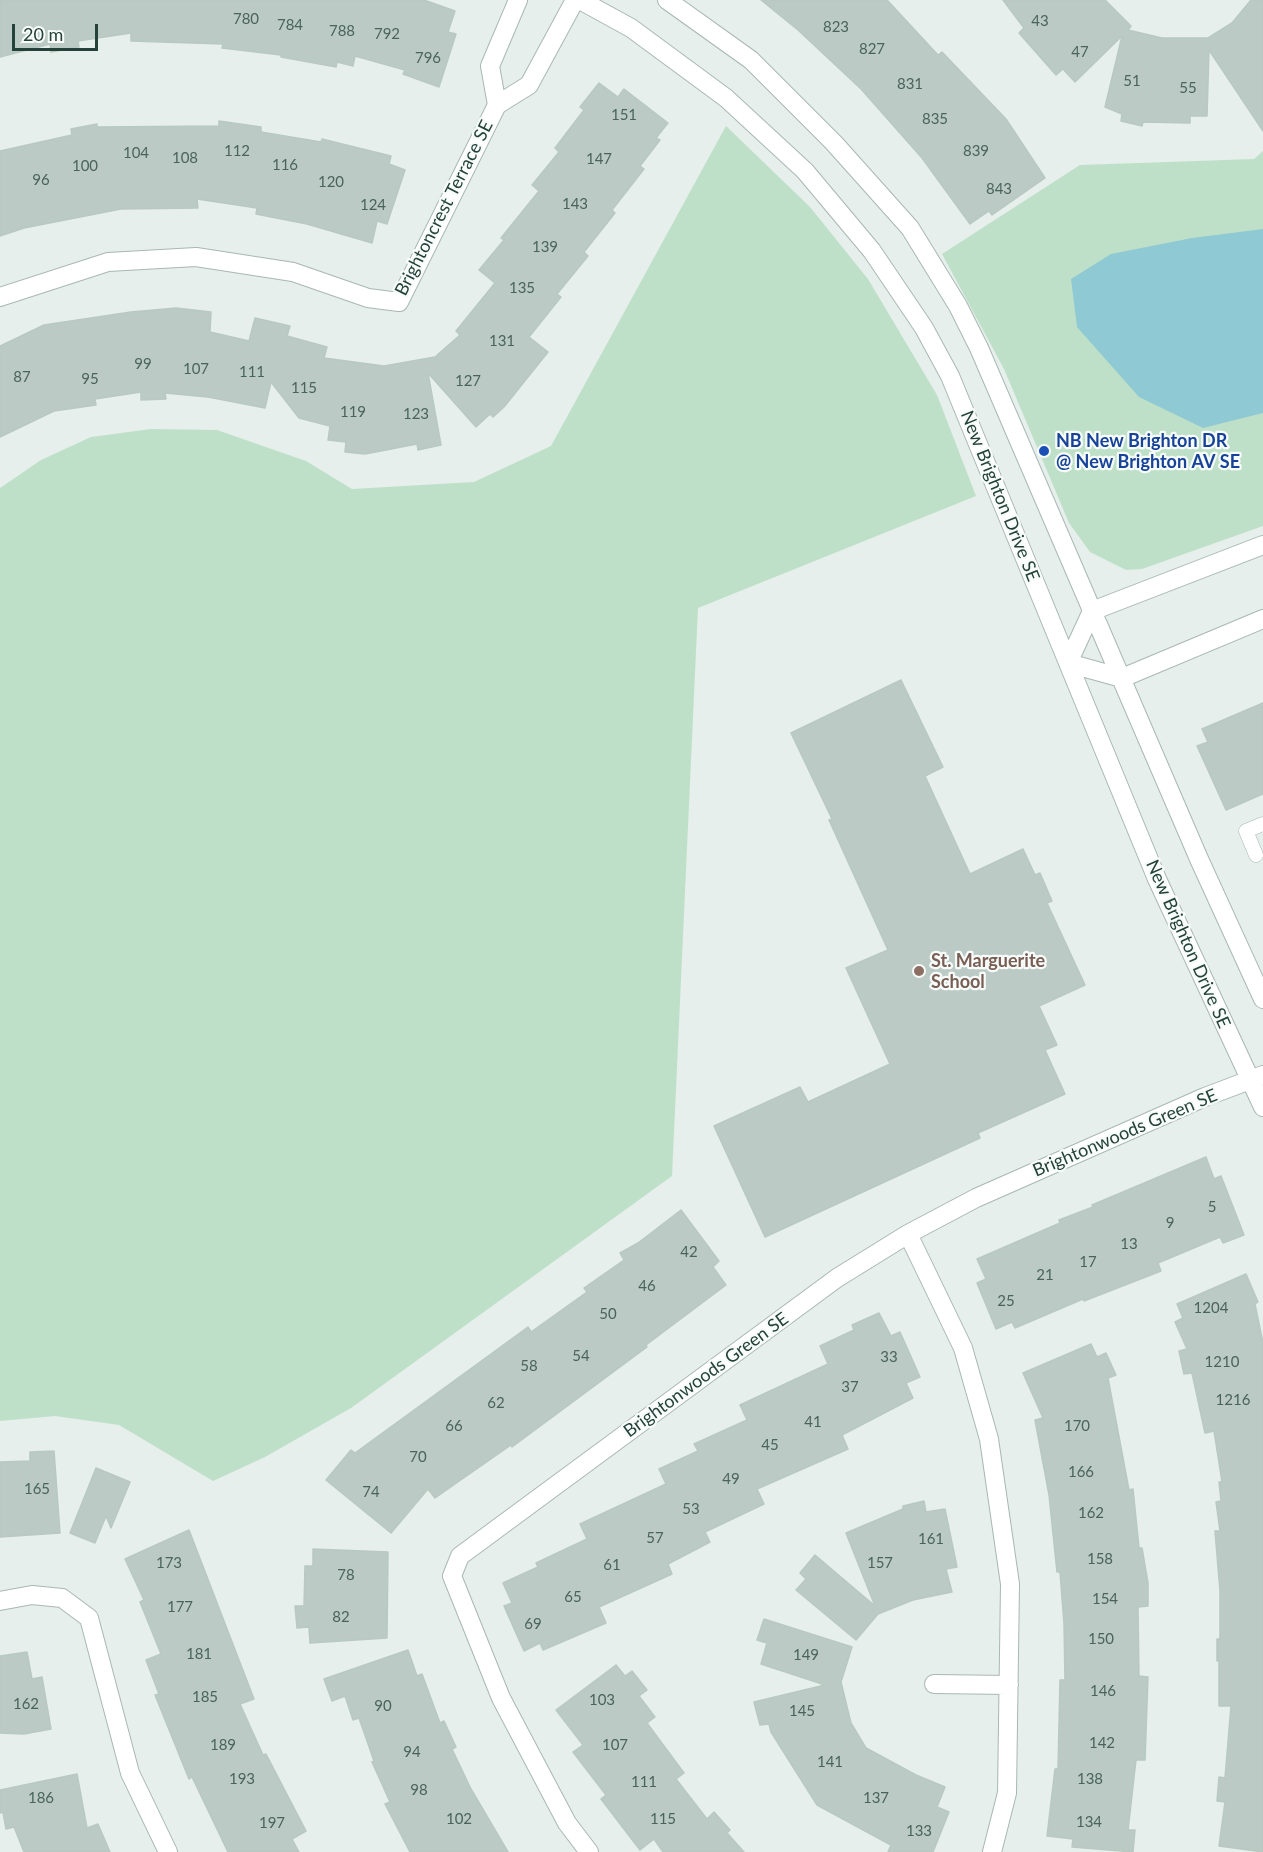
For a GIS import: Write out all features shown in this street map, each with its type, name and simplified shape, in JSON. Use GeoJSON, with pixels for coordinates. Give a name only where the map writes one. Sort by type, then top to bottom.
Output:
{"type":"FeatureCollection","features":[{"type":"Feature","properties":{"kind":"street","name":"Brightoncrest Terrace SE"},"geometry":{"type":"LineString","coordinates":[[496,105],[490,66],[518,0]]}},
{"type":"Feature","properties":{"kind":"street","name":"Brightoncrest Terrace SE"},"geometry":{"type":"LineString","coordinates":[[0,297],[108,262],[196,256],[293,272],[368,298],[399,302],[496,105],[529,85],[575,0]]}},
{"type":"Feature","properties":{"kind":"street","name":"New Brighton Drive SE"},"geometry":{"type":"LineString","coordinates":[[580,0],[631,28],[726,98],[805,171],[872,251],[924,328],[950,376],[1158,879],[1256,1078],[1263,1107]]}},
{"type":"Feature","properties":{"kind":"street","name":"New Brighton Drive SE"},"geometry":{"type":"LineString","coordinates":[[667,0],[751,60],[834,143],[910,228],[958,306],[979,348],[1199,859],[1263,999]]}},
{"type":"Feature","properties":{"kind":"street"},"geometry":{"type":"LineString","coordinates":[[1263,545],[1092,611],[1068,663],[1122,678],[1263,620]]}},
{"type":"Feature","properties":{"kind":"street","name":"Brightonwoods Green SE"},"geometry":{"type":"LineString","coordinates":[[589,1852],[567,1823],[501,1698],[452,1576],[460,1556],[837,1278],[908,1234],[976,1198],[1256,1078]]}},
{"type":"Feature","properties":{"kind":"street"},"geometry":{"type":"LineString","coordinates":[[908,1234],[963,1348],[989,1439],[1010,1584],[1007,1793],[992,1852]]}},
{"type":"Feature","properties":{"kind":"street"},"geometry":{"type":"LineString","coordinates":[[0,1602],[32,1595],[62,1598],[89,1618],[130,1773],[168,1852]]}},
{"type":"Feature","properties":{"kind":"street"},"geometry":{"type":"LineString","coordinates":[[934,1684],[1009,1685]]}},
{"type":"Feature","properties":{"kind":"lane"},"geometry":{"type":"LineString","coordinates":[[1256,855],[1246,831],[1263,824]]}},
{"type":"Feature","properties":{"kind":"green space"},"geometry":{"type":"Polygon","coordinates":[[[726,126],[810,207],[868,279],[937,395],[976,496],[698,608],[672,1176],[351,1408],[265,1457],[213,1481],[119,1425],[55,1416],[0,1421],[0,488],[41,460],[91,437],[151,429],[217,430],[306,461],[352,489],[474,482],[551,446],[726,126]]]}},
{"type":"Feature","properties":{"kind":"green space"},"geometry":{"type":"Polygon","coordinates":[[[1263,151],[1263,526],[1142,569],[1126,570],[1090,552],[1069,523],[1004,369],[942,254],[1080,165],[1254,159],[1263,151]]]}},
{"type":"Feature","properties":{"kind":"water"},"geometry":{"type":"Polygon","coordinates":[[[1263,229],[1263,413],[1203,428],[1139,397],[1077,327],[1071,279],[1111,254],[1192,238],[1263,229]]]}},
{"type":"Feature","properties":{"kind":"building"},"geometry":{"type":"Polygon","coordinates":[[[0,0],[424,0],[455,11],[448,32],[456,34],[439,87],[403,74],[405,70],[355,56],[353,66],[337,62],[336,67],[281,57],[281,55],[222,48],[223,44],[131,41],[131,33],[78,41],[79,47],[51,52],[50,44],[0,57],[0,0]]]}},
{"type":"Feature","properties":{"kind":"building"},"geometry":{"type":"Polygon","coordinates":[[[761,0],[887,0],[938,55],[942,52],[1006,119],[1045,178],[992,215],[989,211],[970,224],[922,158],[861,89],[798,30],[761,0]]]}},
{"type":"Feature","properties":{"kind":"building"},"geometry":{"type":"Polygon","coordinates":[[[1003,0],[1105,0],[1131,26],[1128,30],[1162,38],[1208,38],[1232,23],[1251,0],[1263,0],[1263,131],[1209,50],[1207,116],[1190,116],[1190,123],[1143,122],[1142,126],[1121,121],[1122,114],[1105,107],[1122,36],[1075,82],[1063,69],[1056,75],[1019,33],[1024,28],[1003,0]]]}},
{"type":"Feature","properties":{"kind":"building"},"geometry":{"type":"Polygon","coordinates":[[[599,83],[618,97],[624,89],[668,123],[656,138],[660,140],[640,166],[644,169],[612,210],[615,213],[584,252],[588,256],[557,294],[561,297],[529,337],[548,352],[504,407],[493,417],[490,414],[476,427],[428,373],[441,445],[418,450],[417,444],[365,454],[345,452],[346,442],[328,440],[330,426],[299,418],[271,382],[265,408],[208,397],[165,393],[166,399],[141,400],[141,392],[95,399],[96,405],[54,411],[0,437],[0,346],[44,325],[176,308],[211,312],[210,332],[249,341],[255,318],[290,326],[287,336],[327,347],[324,358],[384,366],[435,357],[460,335],[456,331],[495,283],[479,270],[504,240],[501,238],[539,191],[532,185],[559,152],[555,148],[584,110],[580,107],[599,83]]]}},
{"type":"Feature","properties":{"kind":"building"},"geometry":{"type":"Polygon","coordinates":[[[219,121],[261,127],[261,132],[321,142],[322,139],[391,156],[389,164],[405,170],[387,224],[377,221],[372,243],[307,224],[256,214],[257,208],[197,199],[198,208],[121,209],[24,228],[0,236],[0,151],[72,135],[71,129],[97,124],[97,127],[219,126],[219,121]]]}},
{"type":"Feature","properties":{"kind":"building"},"geometry":{"type":"Polygon","coordinates":[[[901,680],[943,767],[925,776],[970,874],[1023,849],[1035,875],[1040,873],[1052,901],[1047,903],[1085,985],[1039,1006],[1057,1045],[1045,1050],[1065,1094],[978,1133],[980,1138],[765,1237],[714,1126],[800,1087],[808,1102],[890,1064],[846,968],[888,950],[829,820],[832,819],[791,733],[901,680]]]}},
{"type":"Feature","properties":{"kind":"building"},"geometry":{"type":"Polygon","coordinates":[[[1263,703],[1263,794],[1226,810],[1197,746],[1208,742],[1202,729],[1263,703]]]}},
{"type":"Feature","properties":{"kind":"building"},"geometry":{"type":"Polygon","coordinates":[[[1206,1157],[1214,1179],[1221,1176],[1244,1235],[1223,1243],[1220,1237],[1158,1263],[1161,1271],[1084,1301],[1083,1299],[1015,1328],[1012,1322],[996,1329],[977,1283],[986,1279],[977,1259],[1060,1223],[1059,1220],[1093,1207],[1092,1205],[1206,1157]]]}},
{"type":"Feature","properties":{"kind":"building"},"geometry":{"type":"Polygon","coordinates":[[[681,1210],[719,1261],[713,1267],[726,1285],[646,1345],[647,1347],[512,1447],[511,1445],[435,1498],[428,1489],[391,1533],[326,1480],[351,1450],[355,1453],[528,1327],[531,1332],[587,1292],[584,1288],[624,1260],[620,1253],[638,1243],[681,1210]]]}},
{"type":"Feature","properties":{"kind":"building"},"geometry":{"type":"Polygon","coordinates":[[[1246,1274],[1258,1302],[1255,1304],[1263,1343],[1263,1852],[1219,1846],[1225,1802],[1217,1801],[1219,1777],[1225,1778],[1231,1706],[1219,1706],[1219,1661],[1217,1661],[1217,1639],[1220,1639],[1220,1591],[1215,1531],[1220,1531],[1216,1502],[1221,1501],[1219,1482],[1222,1482],[1214,1431],[1205,1433],[1192,1373],[1184,1374],[1179,1351],[1187,1349],[1175,1322],[1183,1318],[1177,1304],[1246,1274]]]}},
{"type":"Feature","properties":{"kind":"building"},"geometry":{"type":"Polygon","coordinates":[[[879,1313],[891,1336],[900,1332],[920,1377],[906,1383],[913,1398],[842,1435],[848,1449],[757,1489],[764,1504],[705,1532],[710,1542],[668,1564],[672,1574],[599,1607],[606,1623],[543,1650],[540,1643],[524,1651],[504,1606],[512,1603],[503,1583],[538,1567],[536,1563],[587,1539],[580,1524],[666,1484],[659,1469],[698,1451],[694,1444],[747,1420],[740,1405],[828,1364],[820,1346],[854,1330],[852,1325],[879,1313]]]}},
{"type":"Feature","properties":{"kind":"building"},"geometry":{"type":"Polygon","coordinates":[[[1091,1344],[1097,1357],[1106,1353],[1116,1375],[1108,1378],[1129,1490],[1133,1489],[1139,1548],[1142,1548],[1148,1583],[1148,1606],[1138,1607],[1139,1676],[1148,1677],[1145,1760],[1136,1760],[1128,1830],[1135,1830],[1133,1852],[1072,1847],[1073,1839],[1047,1836],[1055,1769],[1058,1769],[1060,1680],[1065,1680],[1064,1624],[1060,1572],[1057,1572],[1049,1495],[1035,1420],[1043,1418],[1023,1373],[1091,1344]]]}},
{"type":"Feature","properties":{"kind":"building"},"geometry":{"type":"Polygon","coordinates":[[[54,1451],[60,1533],[0,1537],[0,1462],[30,1461],[30,1452],[54,1451]]]}},
{"type":"Feature","properties":{"kind":"building"},"geometry":{"type":"Polygon","coordinates":[[[96,1468],[130,1482],[111,1528],[106,1516],[95,1543],[70,1533],[96,1468]]]}},
{"type":"Feature","properties":{"kind":"building"},"geometry":{"type":"Polygon","coordinates":[[[924,1501],[926,1512],[945,1509],[957,1567],[946,1569],[952,1592],[913,1600],[878,1614],[856,1640],[796,1590],[806,1579],[800,1573],[815,1555],[875,1606],[846,1533],[903,1509],[903,1506],[924,1501]]]}},
{"type":"Feature","properties":{"kind":"building"},"geometry":{"type":"Polygon","coordinates":[[[189,1530],[254,1699],[240,1704],[263,1755],[266,1754],[306,1831],[292,1839],[299,1852],[228,1852],[192,1777],[189,1779],[155,1695],[159,1694],[146,1660],[161,1654],[140,1602],[144,1600],[125,1559],[189,1530]]]}},
{"type":"Feature","properties":{"kind":"building"},"geometry":{"type":"Polygon","coordinates":[[[313,1549],[388,1552],[387,1638],[310,1643],[309,1627],[297,1628],[295,1606],[304,1606],[305,1566],[313,1566],[313,1549]]]}},
{"type":"Feature","properties":{"kind":"building"},"geometry":{"type":"Polygon","coordinates":[[[764,1619],[852,1647],[841,1682],[851,1723],[866,1748],[916,1775],[945,1787],[937,1807],[949,1812],[933,1852],[888,1852],[891,1845],[817,1805],[771,1732],[769,1724],[760,1725],[754,1702],[825,1685],[761,1664],[767,1643],[757,1640],[764,1619]]]}},
{"type":"Feature","properties":{"kind":"building"},"geometry":{"type":"Polygon","coordinates":[[[408,1650],[417,1676],[422,1674],[440,1723],[444,1721],[456,1747],[452,1749],[471,1789],[508,1852],[410,1852],[385,1804],[390,1802],[372,1762],[374,1761],[359,1718],[353,1720],[345,1696],[332,1701],[324,1679],[408,1650]]]}},
{"type":"Feature","properties":{"kind":"building"},"geometry":{"type":"Polygon","coordinates":[[[27,1652],[32,1679],[42,1677],[51,1729],[24,1734],[0,1733],[0,1656],[27,1652]]]}},
{"type":"Feature","properties":{"kind":"building"},"geometry":{"type":"Polygon","coordinates":[[[616,1665],[625,1676],[632,1671],[647,1690],[639,1696],[655,1717],[647,1723],[684,1773],[676,1779],[707,1819],[714,1812],[730,1830],[727,1833],[744,1852],[663,1852],[654,1839],[640,1850],[601,1799],[606,1795],[573,1752],[583,1745],[556,1710],[616,1665]]]}},
{"type":"Feature","properties":{"kind":"building"},"geometry":{"type":"Polygon","coordinates":[[[77,1774],[87,1828],[98,1824],[110,1852],[24,1852],[14,1827],[6,1829],[3,1812],[0,1813],[0,1790],[77,1774]]]}},
{"type":"Feature","properties":{"kind":"place","name":"NB New Brighton DR @ New Brighton AV SE"},"geometry":{"type":"Point","coordinates":[1044,451]}},
{"type":"Feature","properties":{"kind":"place","name":"St. Marguerite School"},"geometry":{"type":"Point","coordinates":[919,971]}}]}
